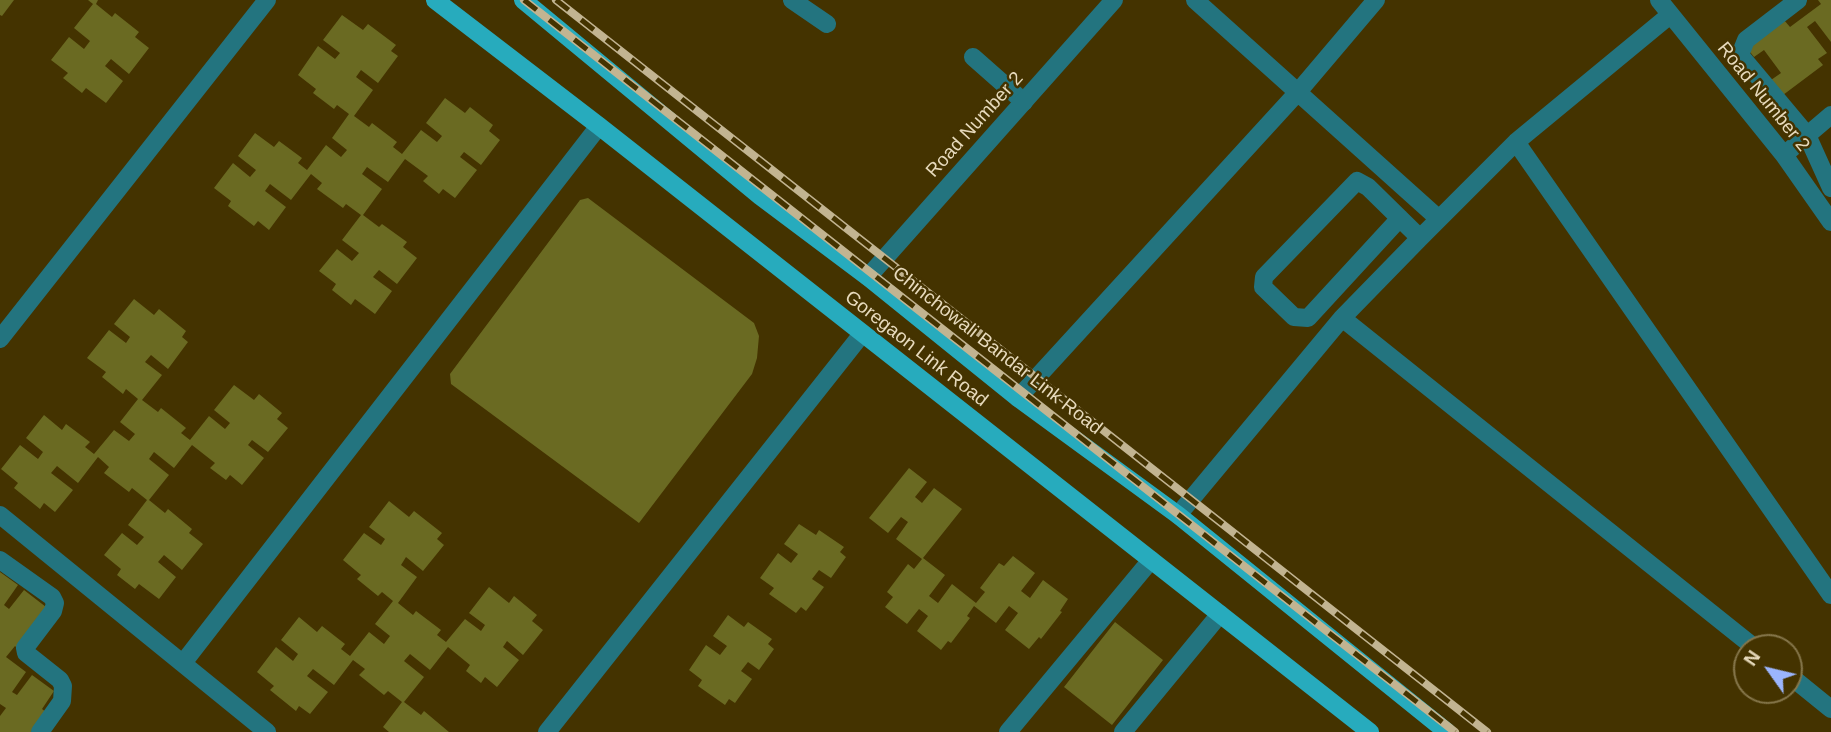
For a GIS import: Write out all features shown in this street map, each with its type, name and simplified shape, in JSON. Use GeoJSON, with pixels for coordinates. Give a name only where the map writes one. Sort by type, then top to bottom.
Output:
{"type":"FeatureCollection","features":[{"type":"Feature","properties":{"kind":"main road","name":"Goregaon Link Road"},"geometry":{"type":"LineString","coordinates":[[435,0],[1370,732]]}},
{"type":"Feature","properties":{"kind":"main road","name":"Chinchowali Bandar Link Road"},"geometry":{"type":"LineString","coordinates":[[523,0],[760,196],[868,277],[1018,398],[1178,515],[1447,732]]}},
{"type":"Feature","properties":{"kind":"street"},"geometry":{"type":"LineString","coordinates":[[0,339],[267,0]]}},
{"type":"Feature","properties":{"kind":"street"},"geometry":{"type":"LineString","coordinates":[[792,0],[827,24]]}},
{"type":"Feature","properties":{"kind":"street","name":"Road Number 2"},"geometry":{"type":"LineString","coordinates":[[868,277],[1114,0]]}},
{"type":"Feature","properties":{"kind":"street"},"geometry":{"type":"LineString","coordinates":[[1195,0],[1439,219]]}},
{"type":"Feature","properties":{"kind":"street"},"geometry":{"type":"LineString","coordinates":[[1018,398],[1298,92],[1376,0]]}},
{"type":"Feature","properties":{"kind":"street"},"geometry":{"type":"LineString","coordinates":[[1798,0],[1746,40],[1740,55],[1807,135],[1831,188]]}},
{"type":"Feature","properties":{"kind":"street"},"geometry":{"type":"LineString","coordinates":[[1178,515],[1342,318],[1516,142],[1664,7]]}},
{"type":"Feature","properties":{"kind":"street","name":"Road Number 2"},"geometry":{"type":"LineString","coordinates":[[1664,7],[1784,155],[1831,222]]}},
{"type":"Feature","properties":{"kind":"street"},"geometry":{"type":"LineString","coordinates":[[973,57],[1024,102]]}},
{"type":"Feature","properties":{"kind":"street"},"geometry":{"type":"LineString","coordinates":[[1784,155],[1831,115]]}},
{"type":"Feature","properties":{"kind":"street"},"geometry":{"type":"LineString","coordinates":[[183,663],[599,126]]}},
{"type":"Feature","properties":{"kind":"street"},"geometry":{"type":"LineString","coordinates":[[1516,142],[1831,595]]}},
{"type":"Feature","properties":{"kind":"street"},"geometry":{"type":"LineString","coordinates":[[1400,218],[1308,318],[1294,317],[1263,287],[1264,277],[1357,181],[1368,187],[1400,218],[1420,238]]}},
{"type":"Feature","properties":{"kind":"street"},"geometry":{"type":"LineString","coordinates":[[1342,318],[1737,634]]}},
{"type":"Feature","properties":{"kind":"street"},"geometry":{"type":"LineString","coordinates":[[555,729],[862,334]]}},
{"type":"Feature","properties":{"kind":"street"},"geometry":{"type":"LineString","coordinates":[[0,515],[267,732]]}},
{"type":"Feature","properties":{"kind":"street"},"geometry":{"type":"LineString","coordinates":[[0,560],[52,597],[55,603],[25,648],[26,653],[64,686],[62,701],[40,732]]}},
{"type":"Feature","properties":{"kind":"street"},"geometry":{"type":"LineString","coordinates":[[1008,732],[1151,560]]}},
{"type":"Feature","properties":{"kind":"street"},"geometry":{"type":"LineString","coordinates":[[1123,732],[1220,614]]}},
{"type":"Feature","properties":{"kind":"street"},"geometry":{"type":"LineString","coordinates":[[1803,686],[1831,709]]}},
{"type":"Feature","properties":{"kind":"building"},"geometry":{"type":"Polygon","coordinates":[[[0,0],[14,0],[2,16],[0,15],[0,0]]]}},
{"type":"Feature","properties":{"kind":"building"},"geometry":{"type":"Polygon","coordinates":[[[88,0],[98,0],[96,4],[112,17],[115,13],[139,32],[135,37],[149,48],[129,74],[111,59],[105,66],[123,81],[106,103],[86,88],[82,93],[63,78],[68,73],[51,60],[69,37],[84,49],[90,41],[74,28],[93,4],[88,0]]]}},
{"type":"Feature","properties":{"kind":"building"},"geometry":{"type":"Polygon","coordinates":[[[1818,0],[1831,0],[1831,42],[1815,21],[1807,27],[1827,53],[1818,59],[1823,65],[1783,95],[1771,80],[1781,73],[1764,50],[1754,57],[1747,48],[1784,20],[1790,27],[1821,4],[1818,0]]]}},
{"type":"Feature","properties":{"kind":"building"},"geometry":{"type":"Polygon","coordinates":[[[342,15],[363,30],[368,24],[396,45],[391,51],[398,56],[378,83],[361,70],[356,77],[373,90],[354,116],[369,127],[372,123],[397,142],[393,147],[402,154],[421,130],[437,142],[442,136],[426,123],[445,98],[465,113],[470,107],[493,125],[489,131],[500,140],[481,165],[464,152],[460,157],[477,170],[455,198],[443,189],[439,194],[423,181],[428,176],[405,159],[388,182],[367,167],[362,174],[382,189],[363,215],[379,227],[382,224],[407,242],[403,247],[417,258],[397,284],[379,270],[373,277],[392,291],[375,314],[355,299],[351,305],[332,290],[336,284],[319,271],[337,249],[352,261],[359,253],[342,240],[361,215],[346,204],[343,208],[317,189],[322,183],[311,174],[291,200],[270,184],[265,191],[286,207],[269,230],[258,221],[254,226],[228,206],[231,201],[214,188],[233,163],[250,177],[256,170],[238,156],[255,133],[274,147],[279,141],[302,158],[298,163],[307,170],[326,145],[341,157],[347,150],[332,138],[349,114],[337,105],[334,109],[313,93],[316,89],[298,75],[318,46],[335,59],[340,53],[323,40],[342,15]]]}},
{"type":"Feature","properties":{"kind":"building"},"geometry":{"type":"Polygon","coordinates":[[[588,198],[754,323],[759,336],[752,374],[639,523],[451,384],[450,374],[580,200],[588,198]]]}},
{"type":"Feature","properties":{"kind":"building"},"geometry":{"type":"Polygon","coordinates":[[[134,299],[154,315],[159,309],[186,331],[182,337],[188,342],[168,369],[151,355],[145,362],[162,375],[142,400],[158,412],[161,408],[186,428],[181,433],[190,440],[209,416],[225,429],[230,423],[214,410],[234,385],[254,400],[259,394],[282,413],[277,419],[288,428],[268,452],[252,440],[248,445],[264,458],[242,485],[230,475],[226,480],[210,468],[215,463],[192,445],[174,468],[154,452],[149,459],[169,475],[149,500],[165,513],[168,509],[192,529],[189,533],[203,544],[182,570],[164,555],[158,562],[176,577],[159,599],[139,584],[135,589],[117,575],[121,569],[104,555],[122,533],[137,545],[144,537],[128,525],[147,500],[132,488],[129,492],[104,473],[109,467],[98,457],[78,483],[57,466],[51,473],[73,490],[55,512],[44,503],[40,509],[14,488],[18,483],[1,469],[20,445],[38,459],[43,452],[26,438],[44,415],[62,430],[66,424],[90,442],[85,447],[94,454],[114,430],[129,441],[135,434],[120,422],[138,399],[126,389],[123,394],[102,377],[106,372],[87,358],[109,330],[126,343],[130,337],[114,324],[134,299]]]}},
{"type":"Feature","properties":{"kind":"building"},"geometry":{"type":"Polygon","coordinates":[[[909,468],[927,482],[915,497],[922,503],[934,488],[962,509],[923,558],[945,575],[929,596],[938,603],[952,584],[976,603],[985,592],[980,588],[999,563],[1004,566],[1013,556],[1035,573],[1021,591],[1030,598],[1043,580],[1068,599],[1060,611],[1062,612],[1041,639],[1039,637],[1029,649],[1005,630],[1018,613],[1009,606],[996,623],[974,606],[967,616],[970,618],[951,643],[948,641],[941,650],[917,631],[928,616],[919,609],[907,624],[885,607],[893,597],[887,592],[908,564],[914,569],[922,559],[896,539],[908,522],[901,517],[888,533],[869,518],[909,468]]]}},
{"type":"Feature","properties":{"kind":"building"},"geometry":{"type":"Polygon","coordinates":[[[389,501],[409,517],[414,511],[442,533],[437,539],[444,545],[423,571],[406,557],[401,565],[417,577],[398,603],[413,615],[416,611],[441,630],[437,635],[446,642],[465,619],[481,631],[485,625],[469,613],[489,587],[509,603],[514,596],[537,615],[532,621],[543,630],[523,655],[507,641],[503,647],[519,660],[497,687],[485,677],[481,683],[466,671],[470,665],[448,647],[430,670],[410,654],[404,661],[424,677],[404,702],[421,715],[424,711],[449,732],[389,732],[383,727],[402,702],[388,691],[384,695],[359,675],[365,669],[353,660],[334,685],[313,669],[307,676],[328,692],[310,714],[299,706],[296,711],[270,690],[274,686],[257,672],[276,647],[293,661],[298,654],[281,640],[299,617],[317,632],[322,626],[345,644],[341,649],[350,656],[369,632],[384,644],[390,636],[375,624],[393,601],[382,592],[378,596],[357,579],[361,575],[343,560],[364,533],[381,545],[385,539],[369,527],[389,501]]]}},
{"type":"Feature","properties":{"kind":"building"},"geometry":{"type":"Polygon","coordinates":[[[799,524],[816,535],[819,530],[844,547],[840,552],[846,557],[831,578],[819,570],[812,579],[824,587],[806,611],[801,607],[796,613],[769,594],[774,588],[760,578],[778,553],[791,563],[798,554],[784,544],[799,524]]]}},
{"type":"Feature","properties":{"kind":"building"},"geometry":{"type":"Polygon","coordinates":[[[0,572],[18,585],[4,605],[9,609],[24,590],[46,607],[34,622],[38,625],[18,649],[15,646],[6,657],[26,672],[12,692],[17,695],[32,675],[54,691],[42,709],[46,712],[31,732],[0,732],[0,716],[6,708],[0,704],[0,572]]]}},
{"type":"Feature","properties":{"kind":"building"},"geometry":{"type":"Polygon","coordinates":[[[728,615],[744,627],[748,622],[772,639],[768,644],[774,649],[759,670],[748,662],[741,671],[752,679],[735,703],[729,699],[725,705],[698,686],[702,680],[689,670],[706,645],[720,655],[727,646],[713,636],[728,615]]]}},
{"type":"Feature","properties":{"kind":"building"},"geometry":{"type":"Polygon","coordinates":[[[1115,622],[1163,660],[1112,725],[1064,687],[1115,622]]]}},
{"type":"Feature","properties":{"kind":"railway"},"geometry":{"type":"LineString","coordinates":[[524,0],[1455,732]]}},
{"type":"Feature","properties":{"kind":"railway"},"geometry":{"type":"LineString","coordinates":[[556,0],[1487,732]]}}]}
